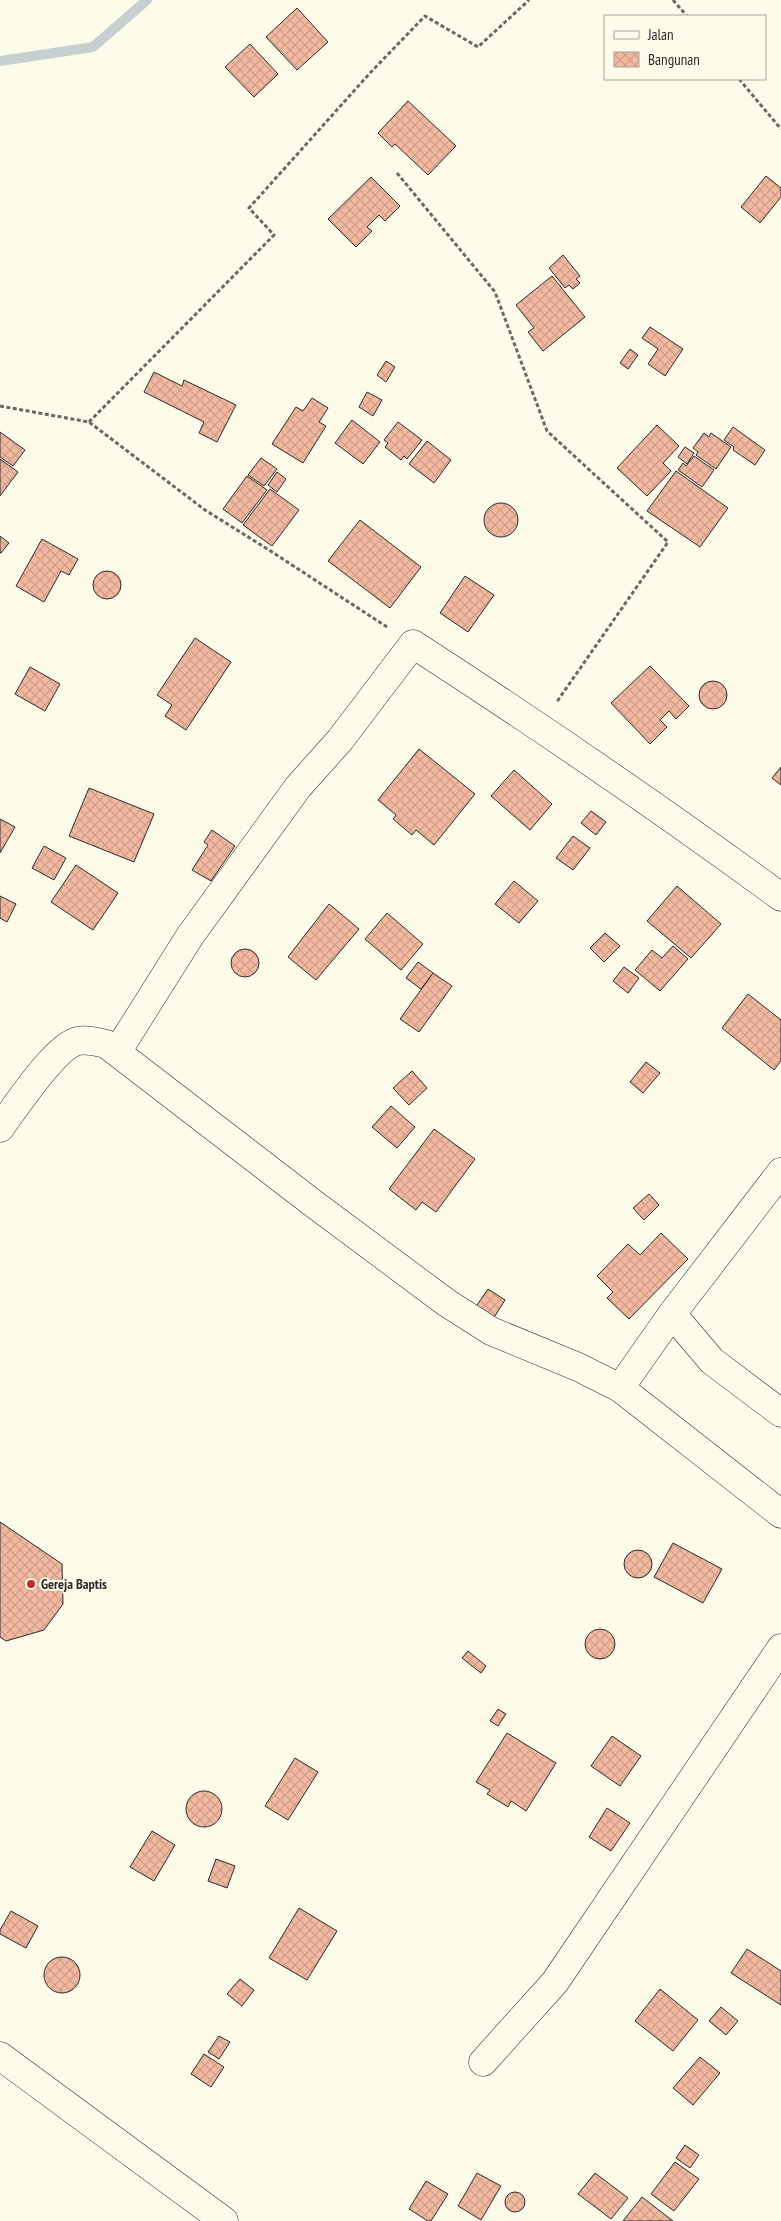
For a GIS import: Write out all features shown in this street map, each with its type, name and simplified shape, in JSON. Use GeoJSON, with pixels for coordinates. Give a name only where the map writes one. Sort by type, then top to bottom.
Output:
{"type":"FeatureCollection","features":[{"type":"Feature","properties":{"kind":"street"},"geometry":{"type":"LineString","coordinates":[[117,1052],[190,936],[298,787],[340,740],[413,644],[540,727],[692,831],[781,897]]}},
{"type":"Feature","properties":{"kind":"street"},"geometry":{"type":"LineString","coordinates":[[0,1128],[51,1060],[77,1041],[106,1044],[314,1204],[447,1303],[491,1331],[578,1367],[620,1388],[781,1514]]}},
{"type":"Feature","properties":{"kind":"street"},"geometry":{"type":"LineString","coordinates":[[620,1388],[672,1314],[781,1172]]}},
{"type":"Feature","properties":{"kind":"street"},"geometry":{"type":"LineString","coordinates":[[672,1314],[712,1361],[781,1413]]}},
{"type":"Feature","properties":{"kind":"street"},"geometry":{"type":"LineString","coordinates":[[483,2062],[555,1982],[781,1648]]}},
{"type":"Feature","properties":{"kind":"street"},"geometry":{"type":"LineString","coordinates":[[0,2056],[224,2221]]}},
{"type":"Feature","properties":{"kind":"path"},"geometry":{"type":"LineString","coordinates":[[90,422],[274,235],[249,208],[370,73],[426,16],[478,47],[529,0]]}},
{"type":"Feature","properties":{"kind":"path"},"geometry":{"type":"LineString","coordinates":[[673,0],[686,15]]}},
{"type":"Feature","properties":{"kind":"path"},"geometry":{"type":"LineString","coordinates":[[740,80],[781,129]]}},
{"type":"Feature","properties":{"kind":"path"},"geometry":{"type":"LineString","coordinates":[[397,174],[495,292],[547,431],[668,542],[540,727]]}},
{"type":"Feature","properties":{"kind":"path"},"geometry":{"type":"LineString","coordinates":[[0,406],[90,422],[205,510],[270,550],[413,644]]}},
{"type":"Feature","properties":{"kind":"building"},"geometry":{"type":"Polygon","coordinates":[[[297,8],[328,42],[297,70],[266,37],[297,8]]]}},
{"type":"Feature","properties":{"kind":"building"},"geometry":{"type":"Polygon","coordinates":[[[250,44],[278,74],[254,97],[225,67],[250,44]]]}},
{"type":"Feature","properties":{"kind":"building"},"geometry":{"type":"Polygon","coordinates":[[[408,101],[456,146],[428,175],[395,144],[392,147],[378,133],[408,101]]]}},
{"type":"Feature","properties":{"kind":"building"},"geometry":{"type":"Polygon","coordinates":[[[766,176],[781,188],[781,197],[760,223],[741,207],[766,176]]]}},
{"type":"Feature","properties":{"kind":"building"},"geometry":{"type":"Polygon","coordinates":[[[371,177],[400,206],[385,221],[379,215],[367,227],[372,231],[356,247],[328,219],[371,177]]]}},
{"type":"Feature","properties":{"kind":"building"},"geometry":{"type":"Polygon","coordinates":[[[563,255],[580,276],[576,279],[580,283],[573,289],[569,285],[565,288],[549,268],[563,255]]]}},
{"type":"Feature","properties":{"kind":"building"},"geometry":{"type":"Polygon","coordinates":[[[552,276],[585,317],[543,351],[528,332],[534,328],[516,305],[552,276]]]}},
{"type":"Feature","properties":{"kind":"building"},"geometry":{"type":"Polygon","coordinates":[[[650,327],[683,349],[665,376],[648,364],[658,349],[642,338],[650,327]]]}},
{"type":"Feature","properties":{"kind":"building"},"geometry":{"type":"Polygon","coordinates":[[[630,349],[638,355],[628,369],[620,363],[630,349]]]}},
{"type":"Feature","properties":{"kind":"building"},"geometry":{"type":"Polygon","coordinates":[[[386,361],[395,367],[386,382],[377,375],[386,361]]]}},
{"type":"Feature","properties":{"kind":"building"},"geometry":{"type":"Polygon","coordinates":[[[154,372],[182,386],[184,380],[236,405],[217,442],[199,433],[204,422],[144,392],[154,372]]]}},
{"type":"Feature","properties":{"kind":"building"},"geometry":{"type":"Polygon","coordinates":[[[367,392],[382,400],[373,416],[359,407],[367,392]]]}},
{"type":"Feature","properties":{"kind":"building"},"geometry":{"type":"Polygon","coordinates":[[[312,398],[328,408],[319,422],[326,426],[303,463],[272,444],[296,407],[303,411],[312,398]]]}},
{"type":"Feature","properties":{"kind":"building"},"geometry":{"type":"Polygon","coordinates":[[[352,420],[380,442],[363,464],[335,443],[352,420]]]}},
{"type":"Feature","properties":{"kind":"building"},"geometry":{"type":"Polygon","coordinates":[[[398,422],[422,440],[407,459],[404,456],[401,460],[385,447],[388,443],[384,440],[398,422]]]}},
{"type":"Feature","properties":{"kind":"building"},"geometry":{"type":"Polygon","coordinates":[[[657,425],[679,446],[663,463],[671,471],[647,496],[617,468],[657,425]]]}},
{"type":"Feature","properties":{"kind":"building"},"geometry":{"type":"Polygon","coordinates":[[[733,427],[765,450],[755,465],[733,450],[734,447],[724,440],[733,427]]]}},
{"type":"Feature","properties":{"kind":"building"},"geometry":{"type":"Polygon","coordinates":[[[0,432],[25,450],[13,466],[0,457],[0,432]]]}},
{"type":"Feature","properties":{"kind":"building"},"geometry":{"type":"Polygon","coordinates":[[[704,433],[709,437],[711,433],[731,447],[716,469],[696,455],[698,452],[693,448],[704,433]]]}},
{"type":"Feature","properties":{"kind":"building"},"geometry":{"type":"Polygon","coordinates":[[[427,441],[451,460],[434,483],[409,464],[427,441]]]}},
{"type":"Feature","properties":{"kind":"building"},"geometry":{"type":"Polygon","coordinates":[[[685,447],[694,453],[687,464],[678,457],[685,447]]]}},
{"type":"Feature","properties":{"kind":"building"},"geometry":{"type":"Polygon","coordinates":[[[694,456],[714,470],[702,487],[678,470],[683,463],[686,466],[694,456]]]}},
{"type":"Feature","properties":{"kind":"building"},"geometry":{"type":"Polygon","coordinates":[[[261,458],[277,469],[264,486],[248,475],[261,458]]]}},
{"type":"Feature","properties":{"kind":"building"},"geometry":{"type":"Polygon","coordinates":[[[0,459],[18,472],[0,496],[0,459]]]}},
{"type":"Feature","properties":{"kind":"building"},"geometry":{"type":"Polygon","coordinates":[[[676,471],[728,508],[700,547],[647,511],[676,471]]]}},
{"type":"Feature","properties":{"kind":"building"},"geometry":{"type":"Polygon","coordinates":[[[277,472],[286,479],[277,492],[268,485],[277,472]]]}},
{"type":"Feature","properties":{"kind":"building"},"geometry":{"type":"Polygon","coordinates":[[[247,476],[267,490],[242,523],[223,509],[247,476]]]}},
{"type":"Feature","properties":{"kind":"building"},"geometry":{"type":"Polygon","coordinates":[[[270,489],[299,510],[272,546],[243,525],[270,489]]]}},
{"type":"Feature","properties":{"kind":"building"},"geometry":{"type":"Polygon","coordinates":[[[501,503],[513,508],[518,520],[513,532],[501,537],[489,532],[484,520],[489,508],[501,503]]]}},
{"type":"Feature","properties":{"kind":"building"},"geometry":{"type":"Polygon","coordinates":[[[360,520],[421,567],[390,608],[328,561],[360,520]]]}},
{"type":"Feature","properties":{"kind":"building"},"geometry":{"type":"Polygon","coordinates":[[[0,536],[9,543],[1,553],[0,553],[0,536]]]}},
{"type":"Feature","properties":{"kind":"building"},"geometry":{"type":"Polygon","coordinates":[[[42,539],[78,559],[69,575],[61,571],[44,602],[16,586],[42,539]]]}},
{"type":"Feature","properties":{"kind":"building"},"geometry":{"type":"Polygon","coordinates":[[[107,571],[117,575],[121,585],[117,595],[107,599],[97,595],[93,585],[97,575],[107,571]]]}},
{"type":"Feature","properties":{"kind":"building"},"geometry":{"type":"Polygon","coordinates":[[[465,576],[494,595],[468,632],[440,613],[465,576]]]}},
{"type":"Feature","properties":{"kind":"building"},"geometry":{"type":"Polygon","coordinates":[[[195,638],[231,662],[186,730],[165,716],[172,705],[157,695],[195,638]]]}},
{"type":"Feature","properties":{"kind":"building"},"geometry":{"type":"Polygon","coordinates":[[[650,666],[689,706],[676,719],[669,711],[660,720],[667,727],[650,744],[611,703],[650,666]]]}},
{"type":"Feature","properties":{"kind":"building"},"geometry":{"type":"Polygon","coordinates":[[[30,667],[60,684],[45,711],[15,694],[30,667]]]}},
{"type":"Feature","properties":{"kind":"building"},"geometry":{"type":"Polygon","coordinates":[[[713,681],[723,685],[727,695],[723,705],[713,709],[703,705],[699,695],[703,685],[713,681]]]}},
{"type":"Feature","properties":{"kind":"building"},"geometry":{"type":"Polygon","coordinates":[[[419,749],[475,794],[434,845],[416,830],[412,835],[393,819],[396,815],[378,800],[419,749]]]}},
{"type":"Feature","properties":{"kind":"building"},"geometry":{"type":"Polygon","coordinates":[[[781,767],[781,785],[772,778],[781,767]]]}},
{"type":"Feature","properties":{"kind":"building"},"geometry":{"type":"Polygon","coordinates":[[[514,770],[552,804],[530,830],[491,796],[514,770]]]}},
{"type":"Feature","properties":{"kind":"building"},"geometry":{"type":"Polygon","coordinates":[[[89,788],[154,814],[134,862],[69,836],[89,788]]]}},
{"type":"Feature","properties":{"kind":"building"},"geometry":{"type":"Polygon","coordinates":[[[591,811],[606,822],[596,835],[581,823],[591,811]]]}},
{"type":"Feature","properties":{"kind":"building"},"geometry":{"type":"Polygon","coordinates":[[[0,819],[15,827],[0,853],[0,819]]]}},
{"type":"Feature","properties":{"kind":"building"},"geometry":{"type":"Polygon","coordinates":[[[212,830],[235,846],[211,881],[192,870],[208,845],[204,842],[212,830]]]}},
{"type":"Feature","properties":{"kind":"building"},"geometry":{"type":"Polygon","coordinates":[[[573,836],[590,848],[573,870],[556,858],[573,836]]]}},
{"type":"Feature","properties":{"kind":"building"},"geometry":{"type":"Polygon","coordinates":[[[44,846],[66,858],[54,880],[32,868],[44,846]]]}},
{"type":"Feature","properties":{"kind":"building"},"geometry":{"type":"Polygon","coordinates":[[[76,865],[118,893],[93,930],[51,902],[76,865]]]}},
{"type":"Feature","properties":{"kind":"building"},"geometry":{"type":"Polygon","coordinates":[[[514,881],[538,901],[519,923],[495,904],[514,881]]]}},
{"type":"Feature","properties":{"kind":"building"},"geometry":{"type":"Polygon","coordinates":[[[677,886],[721,924],[691,958],[647,921],[677,886]]]}},
{"type":"Feature","properties":{"kind":"building"},"geometry":{"type":"Polygon","coordinates":[[[0,896],[16,904],[7,922],[0,918],[0,896]]]}},
{"type":"Feature","properties":{"kind":"building"},"geometry":{"type":"Polygon","coordinates":[[[329,904],[359,929],[316,980],[288,957],[329,904]]]}},
{"type":"Feature","properties":{"kind":"building"},"geometry":{"type":"Polygon","coordinates":[[[387,913],[423,944],[401,970],[365,939],[387,913]]]}},
{"type":"Feature","properties":{"kind":"building"},"geometry":{"type":"Polygon","coordinates":[[[605,933],[620,946],[604,962],[590,948],[605,933]]]}},
{"type":"Feature","properties":{"kind":"building"},"geometry":{"type":"Polygon","coordinates":[[[673,946],[688,959],[660,991],[635,970],[652,950],[662,958],[673,946]]]}},
{"type":"Feature","properties":{"kind":"building"},"geometry":{"type":"Polygon","coordinates":[[[245,949],[255,953],[259,963],[255,973],[245,977],[235,973],[231,963],[235,953],[245,949]]]}},
{"type":"Feature","properties":{"kind":"building"},"geometry":{"type":"Polygon","coordinates":[[[418,962],[433,973],[421,989],[406,978],[418,962]]]}},
{"type":"Feature","properties":{"kind":"building"},"geometry":{"type":"Polygon","coordinates":[[[624,967],[639,978],[628,993],[613,981],[624,967]]]}},
{"type":"Feature","properties":{"kind":"building"},"geometry":{"type":"Polygon","coordinates":[[[433,973],[452,986],[419,1032],[400,1019],[433,973]]]}},
{"type":"Feature","properties":{"kind":"building"},"geometry":{"type":"Polygon","coordinates":[[[748,994],[781,1020],[781,1061],[774,1070],[722,1028],[748,994]]]}},
{"type":"Feature","properties":{"kind":"building"},"geometry":{"type":"Polygon","coordinates":[[[646,1062],[660,1073],[643,1093],[630,1082],[646,1062]]]}},
{"type":"Feature","properties":{"kind":"building"},"geometry":{"type":"Polygon","coordinates":[[[412,1071],[427,1088],[409,1105],[393,1088],[412,1071]]]}},
{"type":"Feature","properties":{"kind":"building"},"geometry":{"type":"Polygon","coordinates":[[[391,1106],[415,1127],[397,1148],[372,1127],[391,1106]]]}},
{"type":"Feature","properties":{"kind":"building"},"geometry":{"type":"Polygon","coordinates":[[[434,1129],[475,1159],[436,1212],[422,1202],[416,1210],[389,1189],[434,1129]]]}},
{"type":"Feature","properties":{"kind":"building"},"geometry":{"type":"Polygon","coordinates":[[[649,1194],[659,1205],[644,1220],[633,1208],[649,1194]]]}},
{"type":"Feature","properties":{"kind":"building"},"geometry":{"type":"Polygon","coordinates":[[[661,1233],[688,1259],[629,1319],[607,1298],[613,1292],[597,1276],[628,1244],[640,1255],[661,1233]]]}},
{"type":"Feature","properties":{"kind":"building"},"geometry":{"type":"Polygon","coordinates":[[[488,1289],[505,1300],[493,1319],[475,1308],[488,1289]]]}},
{"type":"Feature","properties":{"kind":"building","name":"Gereja Baptis"},"geometry":{"type":"Polygon","coordinates":[[[0,1522],[62,1564],[63,1604],[44,1630],[6,1641],[0,1637],[0,1522]]]}},
{"type":"Feature","properties":{"kind":"building"},"geometry":{"type":"Polygon","coordinates":[[[673,1543],[722,1569],[703,1603],[654,1577],[673,1543]]]}},
{"type":"Feature","properties":{"kind":"building"},"geometry":{"type":"Polygon","coordinates":[[[638,1550],[648,1554],[652,1564],[648,1574],[638,1578],[628,1574],[624,1564],[628,1554],[638,1550]]]}},
{"type":"Feature","properties":{"kind":"building"},"geometry":{"type":"Polygon","coordinates":[[[600,1629],[611,1633],[615,1644],[611,1655],[600,1659],[589,1655],[585,1644],[589,1633],[600,1629]]]}},
{"type":"Feature","properties":{"kind":"building"},"geometry":{"type":"Polygon","coordinates":[[[468,1651],[486,1666],[481,1673],[462,1658],[468,1651]]]}},
{"type":"Feature","properties":{"kind":"building"},"geometry":{"type":"Polygon","coordinates":[[[498,1709],[506,1714],[498,1726],[490,1721],[498,1709]]]}},
{"type":"Feature","properties":{"kind":"building"},"geometry":{"type":"Polygon","coordinates":[[[507,1733],[556,1763],[526,1811],[511,1801],[508,1807],[487,1794],[490,1790],[476,1782],[507,1733]]]}},
{"type":"Feature","properties":{"kind":"building"},"geometry":{"type":"Polygon","coordinates":[[[612,1736],[641,1756],[620,1786],[591,1766],[612,1736]]]}},
{"type":"Feature","properties":{"kind":"building"},"geometry":{"type":"Polygon","coordinates":[[[295,1758],[318,1772],[288,1820],[265,1806],[295,1758]]]}},
{"type":"Feature","properties":{"kind":"building"},"geometry":{"type":"Polygon","coordinates":[[[204,1791],[216,1797],[222,1809],[216,1821],[204,1827],[192,1821],[186,1809],[192,1797],[204,1791]]]}},
{"type":"Feature","properties":{"kind":"building"},"geometry":{"type":"Polygon","coordinates":[[[607,1808],[630,1823],[611,1851],[589,1837],[607,1808]]]}},
{"type":"Feature","properties":{"kind":"building"},"geometry":{"type":"Polygon","coordinates":[[[152,1831],[175,1845],[154,1881],[130,1867],[152,1831]]]}},
{"type":"Feature","properties":{"kind":"building"},"geometry":{"type":"Polygon","coordinates":[[[216,1859],[235,1866],[227,1888],[208,1881],[216,1859]]]}},
{"type":"Feature","properties":{"kind":"building"},"geometry":{"type":"Polygon","coordinates":[[[299,1908],[337,1931],[307,1980],[269,1958],[299,1908]]]}},
{"type":"Feature","properties":{"kind":"building"},"geometry":{"type":"Polygon","coordinates":[[[11,1911],[38,1926],[26,1948],[0,1934],[0,1930],[11,1911]]]}},
{"type":"Feature","properties":{"kind":"building"},"geometry":{"type":"Polygon","coordinates":[[[747,1949],[781,1971],[781,2005],[731,1973],[747,1949]]]}},
{"type":"Feature","properties":{"kind":"building"},"geometry":{"type":"Polygon","coordinates":[[[62,1957],[74,1963],[80,1975],[74,1987],[62,1993],[50,1987],[44,1975],[50,1963],[62,1957]]]}},
{"type":"Feature","properties":{"kind":"building"},"geometry":{"type":"Polygon","coordinates":[[[240,1979],[254,1990],[242,2006],[227,1994],[240,1979]]]}},
{"type":"Feature","properties":{"kind":"building"},"geometry":{"type":"Polygon","coordinates":[[[660,1989],[698,2020],[673,2051],[635,2021],[660,1989]]]}},
{"type":"Feature","properties":{"kind":"building"},"geometry":{"type":"Polygon","coordinates":[[[721,2007],[738,2021],[726,2035],[709,2021],[721,2007]]]}},
{"type":"Feature","properties":{"kind":"building"},"geometry":{"type":"Polygon","coordinates":[[[219,2036],[230,2042],[219,2059],[208,2052],[219,2036]]]}},
{"type":"Feature","properties":{"kind":"building"},"geometry":{"type":"Polygon","coordinates":[[[204,2054],[224,2067],[211,2087],[191,2074],[204,2054]]]}},
{"type":"Feature","properties":{"kind":"building"},"geometry":{"type":"Polygon","coordinates":[[[700,2057],[720,2073],[693,2105],[673,2088],[700,2057]]]}},
{"type":"Feature","properties":{"kind":"building"},"geometry":{"type":"Polygon","coordinates":[[[685,2145],[699,2155],[690,2168],[676,2158],[685,2145]]]}},
{"type":"Feature","properties":{"kind":"building"},"geometry":{"type":"Polygon","coordinates":[[[675,2162],[699,2179],[674,2211],[651,2194],[675,2162]]]}},
{"type":"Feature","properties":{"kind":"building"},"geometry":{"type":"Polygon","coordinates":[[[477,2173],[501,2186],[481,2220],[458,2206],[477,2173]]]}},
{"type":"Feature","properties":{"kind":"building"},"geometry":{"type":"Polygon","coordinates":[[[595,2173],[628,2198],[611,2219],[578,2194],[595,2173]]]}},
{"type":"Feature","properties":{"kind":"building"},"geometry":{"type":"Polygon","coordinates":[[[426,2181],[448,2194],[431,2221],[409,2209],[426,2181]]]}},
{"type":"Feature","properties":{"kind":"building"},"geometry":{"type":"Polygon","coordinates":[[[511,2192],[519,2192],[525,2198],[525,2206],[519,2212],[511,2212],[505,2206],[505,2198],[511,2192]]]}},
{"type":"Feature","properties":{"kind":"building"},"geometry":{"type":"Polygon","coordinates":[[[642,2197],[673,2221],[623,2221],[642,2197]]]}},
{"type":"Feature","properties":{"kind":"waterway"},"geometry":{"type":"LineString","coordinates":[[0,61],[93,47],[147,0]]}},
{"type":"Feature","properties":{"kind":"place","name":"Gereja Baptis"},"geometry":{"type":"Point","coordinates":[31,1584]}}]}
